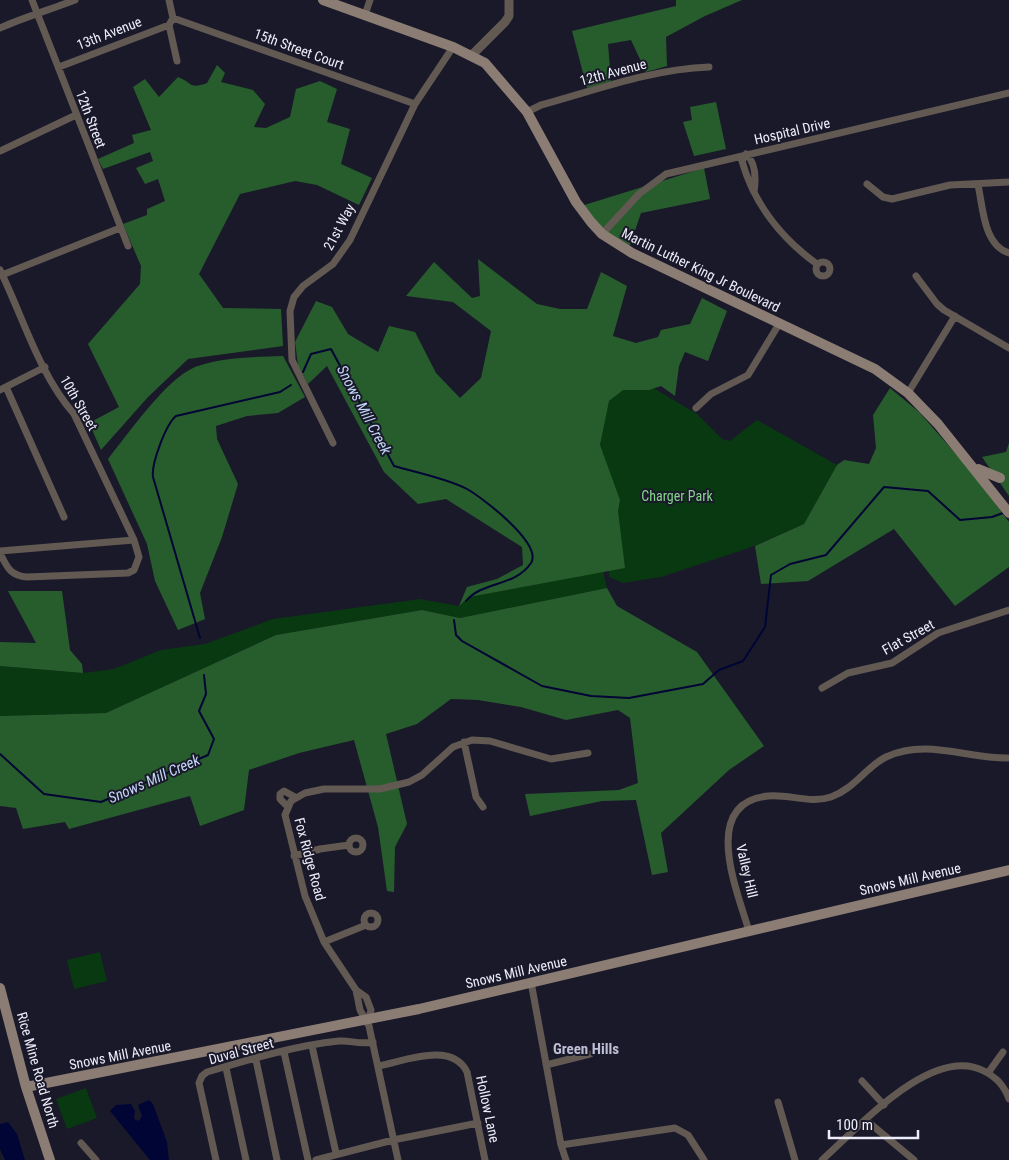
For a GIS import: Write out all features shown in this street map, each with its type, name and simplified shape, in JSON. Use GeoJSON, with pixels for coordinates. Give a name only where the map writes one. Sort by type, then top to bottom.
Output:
{"type":"FeatureCollection","features":[{"type":"Feature","properties":{"kind":"main road","name":"Martin Luther King Jr Boulevard"},"geometry":{"type":"LineString","coordinates":[[323,0],[453,47],[472,55],[493,70],[527,112],[576,202],[602,234],[632,253],[875,369],[908,393],[938,424],[987,483],[1009,513]]}},
{"type":"Feature","properties":{"kind":"main road"},"geometry":{"type":"LineString","coordinates":[[973,466],[1004,479]]}},
{"type":"Feature","properties":{"kind":"main road"},"geometry":{"type":"LineString","coordinates":[[987,483],[1004,479]]}},
{"type":"Feature","properties":{"kind":"main road","name":"Snows Mill Avenue"},"geometry":{"type":"LineString","coordinates":[[26,1087],[368,1020],[1009,870]]}},
{"type":"Feature","properties":{"kind":"main road","name":"Rice Mine Road North"},"geometry":{"type":"LineString","coordinates":[[0,988],[26,1087],[50,1160]]}},
{"type":"Feature","properties":{"kind":"street","name":"12th Street"},"geometry":{"type":"LineString","coordinates":[[32,0],[128,246]]}},
{"type":"Feature","properties":{"kind":"street"},"geometry":{"type":"LineString","coordinates":[[0,28],[74,0]]}},
{"type":"Feature","properties":{"kind":"street"},"geometry":{"type":"LineString","coordinates":[[169,0],[174,18],[169,25],[177,61]]}},
{"type":"Feature","properties":{"kind":"street"},"geometry":{"type":"LineString","coordinates":[[365,15],[370,0]]}},
{"type":"Feature","properties":{"kind":"street"},"geometry":{"type":"LineString","coordinates":[[472,55],[505,22],[509,16],[509,0]]}},
{"type":"Feature","properties":{"kind":"street","name":"15th Street Court"},"geometry":{"type":"LineString","coordinates":[[174,18],[415,104]]}},
{"type":"Feature","properties":{"kind":"street","name":"13th Avenue"},"geometry":{"type":"LineString","coordinates":[[59,67],[169,25]]}},
{"type":"Feature","properties":{"kind":"street","name":"21st Way"},"geometry":{"type":"LineString","coordinates":[[333,443],[292,360],[290,311],[294,296],[303,286],[333,264],[350,240],[415,104],[453,47]]}},
{"type":"Feature","properties":{"kind":"street","name":"12th Avenue"},"geometry":{"type":"LineString","coordinates":[[527,112],[541,105],[651,74],[686,68],[709,67]]}},
{"type":"Feature","properties":{"kind":"street","name":"Hospital Drive"},"geometry":{"type":"LineString","coordinates":[[602,234],[638,194],[666,174],[1009,93]]}},
{"type":"Feature","properties":{"kind":"street"},"geometry":{"type":"LineString","coordinates":[[0,151],[76,115]]}},
{"type":"Feature","properties":{"kind":"street"},"geometry":{"type":"LineString","coordinates":[[746,154],[751,159],[756,181],[754,192],[767,217],[817,264]]}},
{"type":"Feature","properties":{"kind":"street"},"geometry":{"type":"LineString","coordinates":[[867,184],[883,197],[892,199],[950,186],[1009,182]]}},
{"type":"Feature","properties":{"kind":"street"},"geometry":{"type":"LineString","coordinates":[[978,184],[987,228],[993,242],[1009,253]]}},
{"type":"Feature","properties":{"kind":"street"},"geometry":{"type":"LineString","coordinates":[[1,273],[120,228]]}},
{"type":"Feature","properties":{"kind":"street","name":"10th Street"},"geometry":{"type":"LineString","coordinates":[[0,552],[10,572],[17,576],[27,577],[128,573],[134,570],[138,564],[139,557],[134,540],[74,414],[61,399],[1,273]]}},
{"type":"Feature","properties":{"kind":"street"},"geometry":{"type":"LineString","coordinates":[[916,276],[937,304],[1009,348]]}},
{"type":"Feature","properties":{"kind":"street"},"geometry":{"type":"LineString","coordinates":[[908,393],[955,316]]}},
{"type":"Feature","properties":{"kind":"street"},"geometry":{"type":"LineString","coordinates":[[696,408],[711,394],[748,375],[780,324]]}},
{"type":"Feature","properties":{"kind":"street"},"geometry":{"type":"LineString","coordinates":[[45,368],[3,389],[64,518]]}},
{"type":"Feature","properties":{"kind":"street"},"geometry":{"type":"LineString","coordinates":[[0,552],[134,540]]}},
{"type":"Feature","properties":{"kind":"street","name":"Flat Street"},"geometry":{"type":"LineString","coordinates":[[822,688],[848,673],[892,663],[938,633],[1009,610]]}},
{"type":"Feature","properties":{"kind":"street"},"geometry":{"type":"LineString","coordinates":[[288,806],[280,799],[280,794],[284,791],[289,792],[295,797],[324,788],[380,789],[409,782],[422,775],[448,750],[464,742],[482,739],[552,759],[588,753]]}},
{"type":"Feature","properties":{"kind":"street"},"geometry":{"type":"LineString","coordinates":[[464,742],[476,797],[483,807]]}},
{"type":"Feature","properties":{"kind":"street","name":"Valley Hill"},"geometry":{"type":"LineString","coordinates":[[749,931],[729,860],[727,839],[732,820],[747,804],[765,796],[816,800],[834,796],[850,786],[884,758],[911,749],[925,748],[1009,758]]}},
{"type":"Feature","properties":{"kind":"street","name":"Fox Ridge Road"},"geometry":{"type":"LineString","coordinates":[[295,797],[288,806],[285,815],[305,896],[324,942],[356,990],[366,997],[371,1010],[368,1020],[398,1160]]}},
{"type":"Feature","properties":{"kind":"street"},"geometry":{"type":"LineString","coordinates":[[294,856],[320,849],[349,845]]}},
{"type":"Feature","properties":{"kind":"street"},"geometry":{"type":"LineString","coordinates":[[324,942],[359,930],[366,925]]}},
{"type":"Feature","properties":{"kind":"street"},"geometry":{"type":"LineString","coordinates":[[531,982],[560,1145],[566,1160]]}},
{"type":"Feature","properties":{"kind":"street","name":"Duval Street"},"geometry":{"type":"LineString","coordinates":[[216,1160],[199,1083],[202,1076],[207,1072],[312,1046],[340,1041],[355,1044],[373,1042]]}},
{"type":"Feature","properties":{"kind":"street"},"geometry":{"type":"LineString","coordinates":[[312,1046],[336,1153]]}},
{"type":"Feature","properties":{"kind":"street"},"geometry":{"type":"LineString","coordinates":[[284,1052],[308,1160]]}},
{"type":"Feature","properties":{"kind":"street"},"geometry":{"type":"LineString","coordinates":[[988,1072],[1003,1052]]}},
{"type":"Feature","properties":{"kind":"street","name":"Hollow Lane"},"geometry":{"type":"LineString","coordinates":[[378,1066],[439,1054],[459,1060],[467,1072],[485,1160]]}},
{"type":"Feature","properties":{"kind":"street"},"geometry":{"type":"LineString","coordinates":[[546,1064],[590,1054]]}},
{"type":"Feature","properties":{"kind":"street"},"geometry":{"type":"LineString","coordinates":[[256,1060],[277,1160]]}},
{"type":"Feature","properties":{"kind":"street"},"geometry":{"type":"LineString","coordinates":[[822,1160],[884,1105],[916,1080],[954,1066],[968,1065],[988,1072],[999,1082],[1009,1099]]}},
{"type":"Feature","properties":{"kind":"street"},"geometry":{"type":"LineString","coordinates":[[226,1068],[246,1160]]}},
{"type":"Feature","properties":{"kind":"street"},"geometry":{"type":"LineString","coordinates":[[862,1081],[884,1105]]}},
{"type":"Feature","properties":{"kind":"street"},"geometry":{"type":"LineString","coordinates":[[778,1102],[795,1160]]}},
{"type":"Feature","properties":{"kind":"street"},"geometry":{"type":"LineString","coordinates":[[866,1121],[914,1160]]}},
{"type":"Feature","properties":{"kind":"street"},"geometry":{"type":"LineString","coordinates":[[316,1160],[336,1153],[478,1123]]}},
{"type":"Feature","properties":{"kind":"street"},"geometry":{"type":"LineString","coordinates":[[560,1145],[675,1128],[688,1134],[703,1158]]}},
{"type":"Feature","properties":{"kind":"street"},"geometry":{"type":"LineString","coordinates":[[81,1143],[96,1160]]}},
{"type":"Feature","properties":{"kind":"green space"},"geometry":{"type":"Polygon","coordinates":[[[676,0],[742,0],[705,16],[666,37],[667,66],[646,72],[631,40],[608,44],[611,81],[587,88],[572,31],[676,6],[676,0]]]}},
{"type":"Feature","properties":{"kind":"green space"},"geometry":{"type":"Polygon","coordinates":[[[217,65],[225,73],[221,82],[253,90],[265,104],[254,127],[266,128],[290,117],[296,89],[320,81],[337,89],[327,122],[350,129],[341,164],[372,178],[359,205],[317,185],[295,181],[240,194],[199,274],[223,308],[281,309],[283,346],[188,359],[148,397],[101,450],[89,423],[119,407],[88,344],[140,284],[141,266],[123,224],[147,215],[147,209],[165,201],[158,179],[145,184],[136,168],[153,161],[150,152],[103,169],[98,159],[134,143],[132,135],[151,130],[133,87],[145,79],[159,97],[178,77],[197,86],[207,83],[217,65]]]}},
{"type":"Feature","properties":{"kind":"green space"},"geometry":{"type":"Polygon","coordinates":[[[716,102],[726,149],[694,156],[683,122],[692,120],[690,107],[716,102]]]}},
{"type":"Feature","properties":{"kind":"green space"},"geometry":{"type":"Polygon","coordinates":[[[704,168],[710,199],[641,213],[629,248],[592,228],[581,206],[704,168]]]}},
{"type":"Feature","properties":{"kind":"green space"},"geometry":{"type":"Polygon","coordinates":[[[478,259],[537,304],[560,309],[587,309],[601,272],[627,286],[613,336],[636,343],[658,337],[661,330],[690,324],[702,298],[727,311],[708,361],[685,352],[679,366],[675,396],[661,386],[649,390],[623,390],[609,401],[600,445],[620,500],[618,511],[625,568],[469,597],[459,606],[467,587],[497,579],[523,565],[522,547],[446,499],[418,504],[384,472],[327,366],[308,384],[298,365],[295,342],[316,301],[332,307],[348,334],[378,352],[389,326],[415,332],[436,373],[460,398],[481,378],[491,331],[453,302],[406,296],[434,262],[472,298],[480,296],[478,259]]]}},
{"type":"Feature","properties":{"kind":"green space"},"geometry":{"type":"Polygon","coordinates":[[[283,356],[305,397],[278,413],[247,416],[216,426],[217,439],[238,484],[222,537],[200,593],[205,619],[178,630],[155,581],[147,544],[108,459],[160,395],[172,383],[195,367],[216,361],[239,358],[283,356]]]}},
{"type":"Feature","properties":{"kind":"green space","name":"Charger Park"},"geometry":{"type":"Polygon","coordinates":[[[610,385],[650,386],[697,414],[722,439],[730,441],[757,420],[837,465],[804,524],[749,548],[661,577],[623,583],[609,577],[603,459],[600,445],[610,385]]]}},
{"type":"Feature","properties":{"kind":"green space"},"geometry":{"type":"Polygon","coordinates":[[[890,388],[919,412],[970,470],[1009,522],[1009,567],[955,606],[894,529],[808,581],[761,584],[755,546],[804,524],[837,465],[844,460],[869,464],[876,448],[873,415],[890,388]]]}},
{"type":"Feature","properties":{"kind":"green space"},"geometry":{"type":"Polygon","coordinates":[[[1009,443],[1009,496],[982,457],[1006,452],[1009,443]]]}},
{"type":"Feature","properties":{"kind":"green space"},"geometry":{"type":"Polygon","coordinates":[[[603,571],[607,588],[460,618],[422,610],[276,635],[106,713],[0,716],[0,666],[83,673],[114,669],[161,650],[205,644],[273,619],[420,599],[459,606],[469,597],[603,571]]]}},
{"type":"Feature","properties":{"kind":"green space"},"geometry":{"type":"Polygon","coordinates":[[[607,588],[617,606],[697,652],[764,746],[729,770],[661,833],[668,872],[652,875],[636,800],[602,801],[530,816],[525,794],[619,790],[638,783],[630,718],[618,710],[566,720],[521,707],[478,700],[451,699],[417,724],[386,734],[407,824],[395,847],[394,892],[387,891],[378,827],[354,740],[299,753],[249,770],[244,810],[200,826],[190,796],[69,829],[65,822],[23,829],[16,808],[0,806],[0,716],[106,713],[276,635],[422,610],[460,618],[607,588]]]}},
{"type":"Feature","properties":{"kind":"green space"},"geometry":{"type":"Polygon","coordinates":[[[8,591],[62,591],[70,650],[82,664],[83,673],[0,666],[0,642],[36,643],[8,591]]]}},
{"type":"Feature","properties":{"kind":"green space"},"geometry":{"type":"Polygon","coordinates":[[[100,952],[107,981],[74,989],[67,960],[100,952]]]}},
{"type":"Feature","properties":{"kind":"green space"},"geometry":{"type":"Polygon","coordinates":[[[86,1088],[97,1118],[67,1129],[56,1099],[86,1088]]]}},
{"type":"Feature","properties":{"kind":"shaded area"},"geometry":{"type":"Polygon","coordinates":[[[149,1100],[153,1104],[167,1142],[169,1160],[150,1160],[110,1111],[116,1105],[131,1104],[135,1111],[134,1119],[139,1121],[142,1116],[138,1105],[149,1100]]]}},
{"type":"Feature","properties":{"kind":"shaded area"},"geometry":{"type":"Polygon","coordinates":[[[8,1122],[17,1134],[25,1160],[5,1160],[0,1149],[0,1124],[8,1122]]]}},
{"type":"Feature","properties":{"kind":"waterway","name":"Snows Mill Creek"},"geometry":{"type":"LineString","coordinates":[[303,372],[311,354],[331,349],[394,466],[442,479],[467,489],[509,522],[528,545],[532,555],[531,563],[524,571],[508,580],[481,590],[466,601]]}},
{"type":"Feature","properties":{"kind":"waterway","name":"Snows Mill Creek"},"geometry":{"type":"LineString","coordinates":[[200,638],[153,477],[154,463],[160,445],[168,427],[176,416],[280,392],[291,385]]}},
{"type":"Feature","properties":{"kind":"waterway","name":"Snows Mill Creek"},"geometry":{"type":"LineString","coordinates":[[454,620],[456,635],[462,641],[542,686],[591,696],[629,698],[703,684],[719,670],[743,661],[765,627],[771,575],[790,564],[826,555],[884,487],[928,491],[960,520],[992,517],[1003,513]]}},
{"type":"Feature","properties":{"kind":"waterway","name":"Snows Mill Creek"},"geometry":{"type":"LineString","coordinates":[[0,754],[44,794],[101,802],[208,755],[214,739],[199,711],[206,694],[204,675]]}},
{"type":"Feature","properties":{"kind":"district","name":"Green Hills"},"geometry":{"type":"Point","coordinates":[586,1049]}}]}
